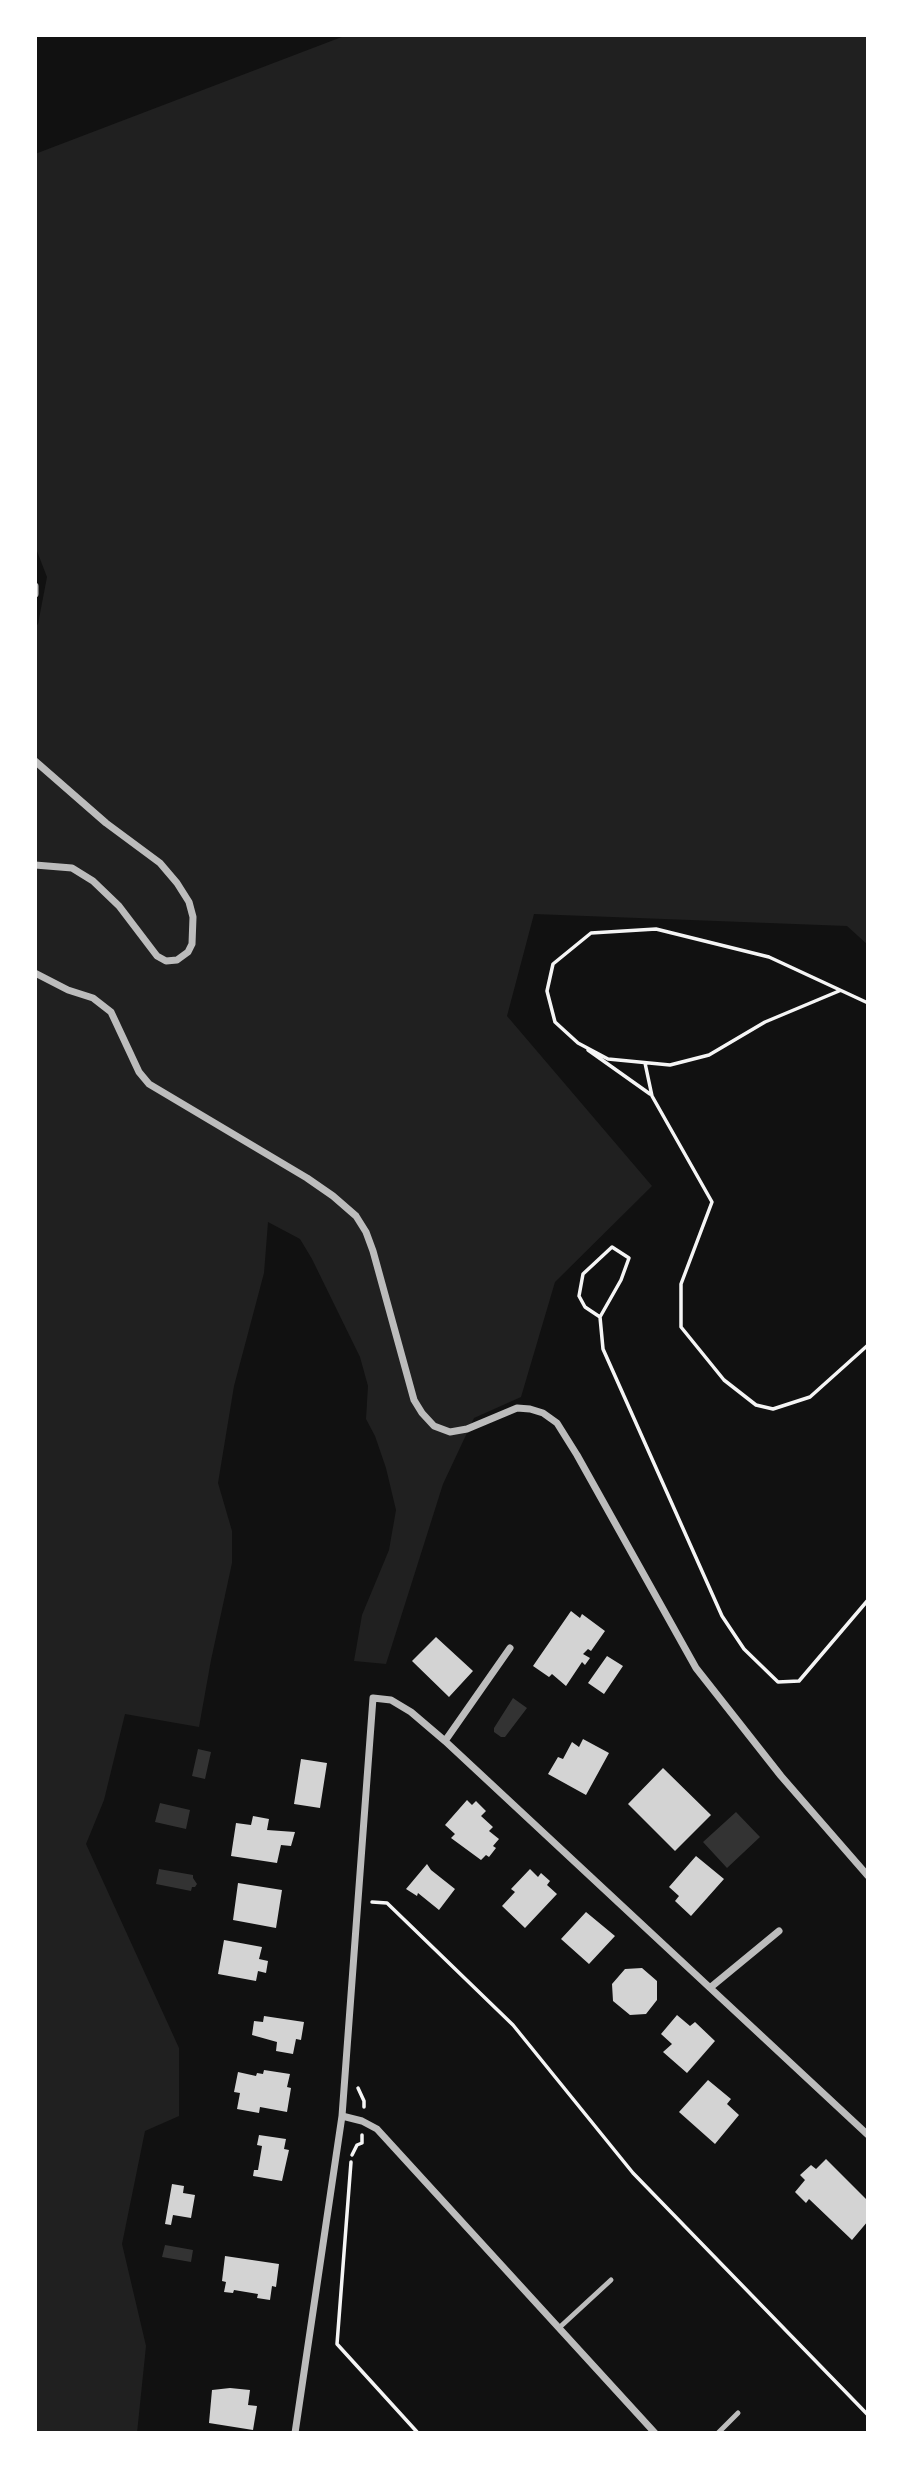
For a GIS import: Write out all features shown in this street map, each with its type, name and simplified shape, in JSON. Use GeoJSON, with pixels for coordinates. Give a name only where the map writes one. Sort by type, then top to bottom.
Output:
{"type":"FeatureCollection","features":[{"type":"Feature","properties":{"kind":"street"},"geometry":{"type":"LineString","coordinates":[[35,586],[35,594]]}},
{"type":"Feature","properties":{"kind":"street"},"geometry":{"type":"LineString","coordinates":[[35,761],[106,823],[160,863],[177,883],[189,902],[193,917],[192,944],[188,952],[177,960],[166,961],[157,956],[119,906],[93,881],[72,868],[35,864]]}},
{"type":"Feature","properties":{"kind":"street"},"geometry":{"type":"LineString","coordinates":[[35,973],[68,990],[93,998],[111,1012],[139,1072],[149,1084],[307,1178],[356,1216],[373,1251],[414,1400],[434,1426],[450,1432],[467,1429],[517,1408],[543,1413],[557,1423],[696,1668],[781,1776],[868,1876]]}},
{"type":"Feature","properties":{"kind":"street"},"geometry":{"type":"LineString","coordinates":[[445,1741],[510,1648]]}},
{"type":"Feature","properties":{"kind":"street"},"geometry":{"type":"LineString","coordinates":[[295,2433],[342,2116],[373,1698],[391,1700],[445,1741],[868,2135]]}},
{"type":"Feature","properties":{"kind":"street"},"geometry":{"type":"LineString","coordinates":[[711,1987],[779,1931]]}},
{"type":"Feature","properties":{"kind":"street"},"geometry":{"type":"LineString","coordinates":[[342,2116],[362,2121],[377,2129],[655,2433]]}},
{"type":"Feature","properties":{"kind":"lane"},"geometry":{"type":"LineString","coordinates":[[560,2327],[611,2280]]}},
{"type":"Feature","properties":{"kind":"lane"},"geometry":{"type":"LineString","coordinates":[[718,2433],[738,2413]]}},
{"type":"Feature","properties":{"kind":"path"},"geometry":{"type":"LineString","coordinates":[[652,1096],[578,1043],[555,1022],[547,991],[553,964],[591,933],[656,929],[769,957],[868,1003]]}},
{"type":"Feature","properties":{"kind":"path"},"geometry":{"type":"LineString","coordinates":[[578,1043],[608,1059],[670,1065],[709,1055],[765,1022],[839,990]]}},
{"type":"Feature","properties":{"kind":"path"},"geometry":{"type":"LineString","coordinates":[[645,1062],[652,1096],[712,1202],[681,1284],[681,1328],[723,1380],[757,1405],[773,1409],[810,1397],[868,1345]]}},
{"type":"Feature","properties":{"kind":"path"},"geometry":{"type":"LineString","coordinates":[[600,1317],[584,1307],[579,1296],[583,1274],[612,1248],[629,1258],[621,1280],[600,1317],[603,1349],[722,1616],[744,1649],[778,1682],[799,1681],[868,1600]]}},
{"type":"Feature","properties":{"kind":"path"},"geometry":{"type":"LineString","coordinates":[[372,1902],[387,1903],[513,2025],[633,2173],[868,2415]]}},
{"type":"Feature","properties":{"kind":"path"},"geometry":{"type":"LineString","coordinates":[[358,2086],[364,2101],[362,2143],[353,2150],[337,2344],[418,2433]]}},
{"type":"Feature","properties":{"kind":"shaded area"},"geometry":{"type":"Polygon","coordinates":[[[347,35],[868,35],[868,945],[847,926],[534,914],[507,1016],[652,1186],[555,1282],[521,1397],[474,1418],[443,1484],[386,1664],[354,1661],[362,1615],[389,1550],[396,1510],[386,1468],[366,1419],[368,1386],[360,1357],[300,1239],[268,1222],[264,1273],[234,1386],[218,1483],[232,1531],[232,1563],[199,1727],[125,1714],[104,1800],[86,1844],[179,2048],[179,2116],[145,2131],[122,2244],[146,2346],[137,2433],[35,2433],[35,627],[38,624],[47,577],[35,546],[35,154],[347,35]]]}},
{"type":"Feature","properties":{"kind":"shaded area"},"geometry":{"type":"Polygon","coordinates":[[[513,1698],[527,1708],[505,1737],[501,1737],[494,1732],[494,1728],[513,1698]]]}},
{"type":"Feature","properties":{"kind":"shaded area"},"geometry":{"type":"Polygon","coordinates":[[[198,1749],[211,1752],[205,1779],[192,1776],[198,1749]]]}},
{"type":"Feature","properties":{"kind":"shaded area"},"geometry":{"type":"Polygon","coordinates":[[[160,1803],[190,1810],[186,1829],[155,1822],[160,1803]]]}},
{"type":"Feature","properties":{"kind":"shaded area"},"geometry":{"type":"Polygon","coordinates":[[[736,1812],[760,1837],[727,1868],[703,1842],[736,1812]]]}},
{"type":"Feature","properties":{"kind":"shaded area"},"geometry":{"type":"Polygon","coordinates":[[[159,1869],[193,1875],[197,1884],[191,1891],[156,1884],[159,1869]]]}},
{"type":"Feature","properties":{"kind":"shaded area"},"geometry":{"type":"Polygon","coordinates":[[[165,2245],[193,2250],[191,2262],[162,2257],[165,2245]]]}},
{"type":"Feature","properties":{"kind":"building"},"geometry":{"type":"Polygon","coordinates":[[[571,1611],[580,1618],[582,1614],[605,1631],[591,1651],[588,1649],[583,1654],[590,1658],[585,1665],[582,1662],[566,1686],[552,1674],[549,1677],[533,1666],[571,1611]]]}},
{"type":"Feature","properties":{"kind":"building"},"geometry":{"type":"Polygon","coordinates":[[[436,1637],[473,1671],[449,1697],[412,1661],[436,1637]]]}},
{"type":"Feature","properties":{"kind":"building"},"geometry":{"type":"Polygon","coordinates":[[[607,1656],[623,1666],[604,1694],[588,1683],[607,1656]]]}},
{"type":"Feature","properties":{"kind":"building"},"geometry":{"type":"Polygon","coordinates":[[[583,1739],[609,1753],[586,1795],[548,1774],[558,1757],[563,1759],[572,1742],[579,1747],[583,1739]]]}},
{"type":"Feature","properties":{"kind":"building"},"geometry":{"type":"Polygon","coordinates":[[[301,1759],[327,1763],[320,1808],[294,1804],[301,1759]]]}},
{"type":"Feature","properties":{"kind":"building"},"geometry":{"type":"Polygon","coordinates":[[[663,1768],[711,1815],[675,1851],[628,1804],[663,1768]]]}},
{"type":"Feature","properties":{"kind":"building"},"geometry":{"type":"Polygon","coordinates":[[[467,1800],[472,1805],[476,1801],[486,1811],[481,1816],[493,1827],[489,1831],[499,1839],[489,1857],[486,1855],[481,1860],[451,1838],[455,1834],[445,1825],[467,1800]]]}},
{"type":"Feature","properties":{"kind":"building"},"geometry":{"type":"Polygon","coordinates":[[[253,1816],[269,1819],[267,1830],[295,1832],[291,1846],[281,1845],[277,1863],[231,1856],[236,1823],[251,1825],[253,1816]]]}},
{"type":"Feature","properties":{"kind":"building"},"geometry":{"type":"Polygon","coordinates":[[[696,1856],[724,1879],[691,1916],[675,1901],[679,1896],[669,1887],[696,1856]]]}},
{"type":"Feature","properties":{"kind":"building"},"geometry":{"type":"Polygon","coordinates":[[[427,1864],[455,1889],[439,1910],[418,1893],[417,1896],[406,1889],[427,1864]]]}},
{"type":"Feature","properties":{"kind":"building"},"geometry":{"type":"Polygon","coordinates":[[[530,1869],[538,1877],[541,1873],[550,1881],[547,1885],[557,1894],[525,1928],[502,1906],[515,1892],[511,1889],[530,1869]]]}},
{"type":"Feature","properties":{"kind":"building"},"geometry":{"type":"Polygon","coordinates":[[[238,1883],[282,1890],[276,1928],[233,1920],[238,1883]]]}},
{"type":"Feature","properties":{"kind":"building"},"geometry":{"type":"Polygon","coordinates":[[[586,1912],[615,1936],[589,1964],[561,1939],[586,1912]]]}},
{"type":"Feature","properties":{"kind":"building"},"geometry":{"type":"Polygon","coordinates":[[[224,1940],[262,1947],[259,1959],[268,1961],[266,1973],[258,1971],[256,1981],[218,1974],[224,1940]]]}},
{"type":"Feature","properties":{"kind":"building"},"geometry":{"type":"Polygon","coordinates":[[[642,1968],[657,1981],[657,2000],[646,2014],[630,2015],[613,2001],[612,1984],[625,1969],[642,1968]]]}},
{"type":"Feature","properties":{"kind":"building"},"geometry":{"type":"Polygon","coordinates":[[[677,2015],[690,2026],[695,2022],[715,2041],[687,2073],[663,2052],[672,2044],[661,2034],[677,2015]]]}},
{"type":"Feature","properties":{"kind":"building"},"geometry":{"type":"Polygon","coordinates":[[[264,2016],[304,2022],[301,2040],[296,2039],[293,2054],[276,2051],[277,2042],[252,2035],[254,2021],[263,2022],[264,2016]]]}},
{"type":"Feature","properties":{"kind":"building"},"geometry":{"type":"Polygon","coordinates":[[[264,2070],[290,2074],[287,2112],[260,2107],[259,2113],[237,2109],[240,2093],[234,2092],[238,2072],[256,2076],[257,2073],[263,2074],[264,2070]]]}},
{"type":"Feature","properties":{"kind":"building"},"geometry":{"type":"Polygon","coordinates":[[[708,2080],[731,2099],[727,2104],[739,2115],[715,2144],[679,2112],[708,2080]]]}},
{"type":"Feature","properties":{"kind":"building"},"geometry":{"type":"Polygon","coordinates":[[[259,2135],[286,2139],[284,2149],[289,2150],[282,2181],[253,2176],[254,2170],[258,2170],[262,2146],[257,2145],[259,2135]]]}},
{"type":"Feature","properties":{"kind":"building"},"geometry":{"type":"Polygon","coordinates":[[[826,2159],[868,2201],[868,2221],[852,2240],[809,2199],[806,2203],[795,2192],[805,2180],[800,2175],[811,2165],[816,2169],[826,2159]]]}},
{"type":"Feature","properties":{"kind":"building"},"geometry":{"type":"Polygon","coordinates":[[[172,2184],[184,2186],[183,2193],[195,2195],[191,2218],[173,2215],[171,2225],[165,2224],[172,2184]]]}},
{"type":"Feature","properties":{"kind":"building"},"geometry":{"type":"Polygon","coordinates":[[[225,2256],[279,2264],[276,2287],[272,2286],[270,2300],[257,2298],[258,2294],[234,2290],[233,2293],[224,2292],[226,2282],[222,2281],[225,2256]]]}},
{"type":"Feature","properties":{"kind":"building"},"geometry":{"type":"Polygon","coordinates":[[[212,2390],[250,2390],[248,2405],[257,2406],[253,2430],[209,2423],[212,2390]]]}}]}
